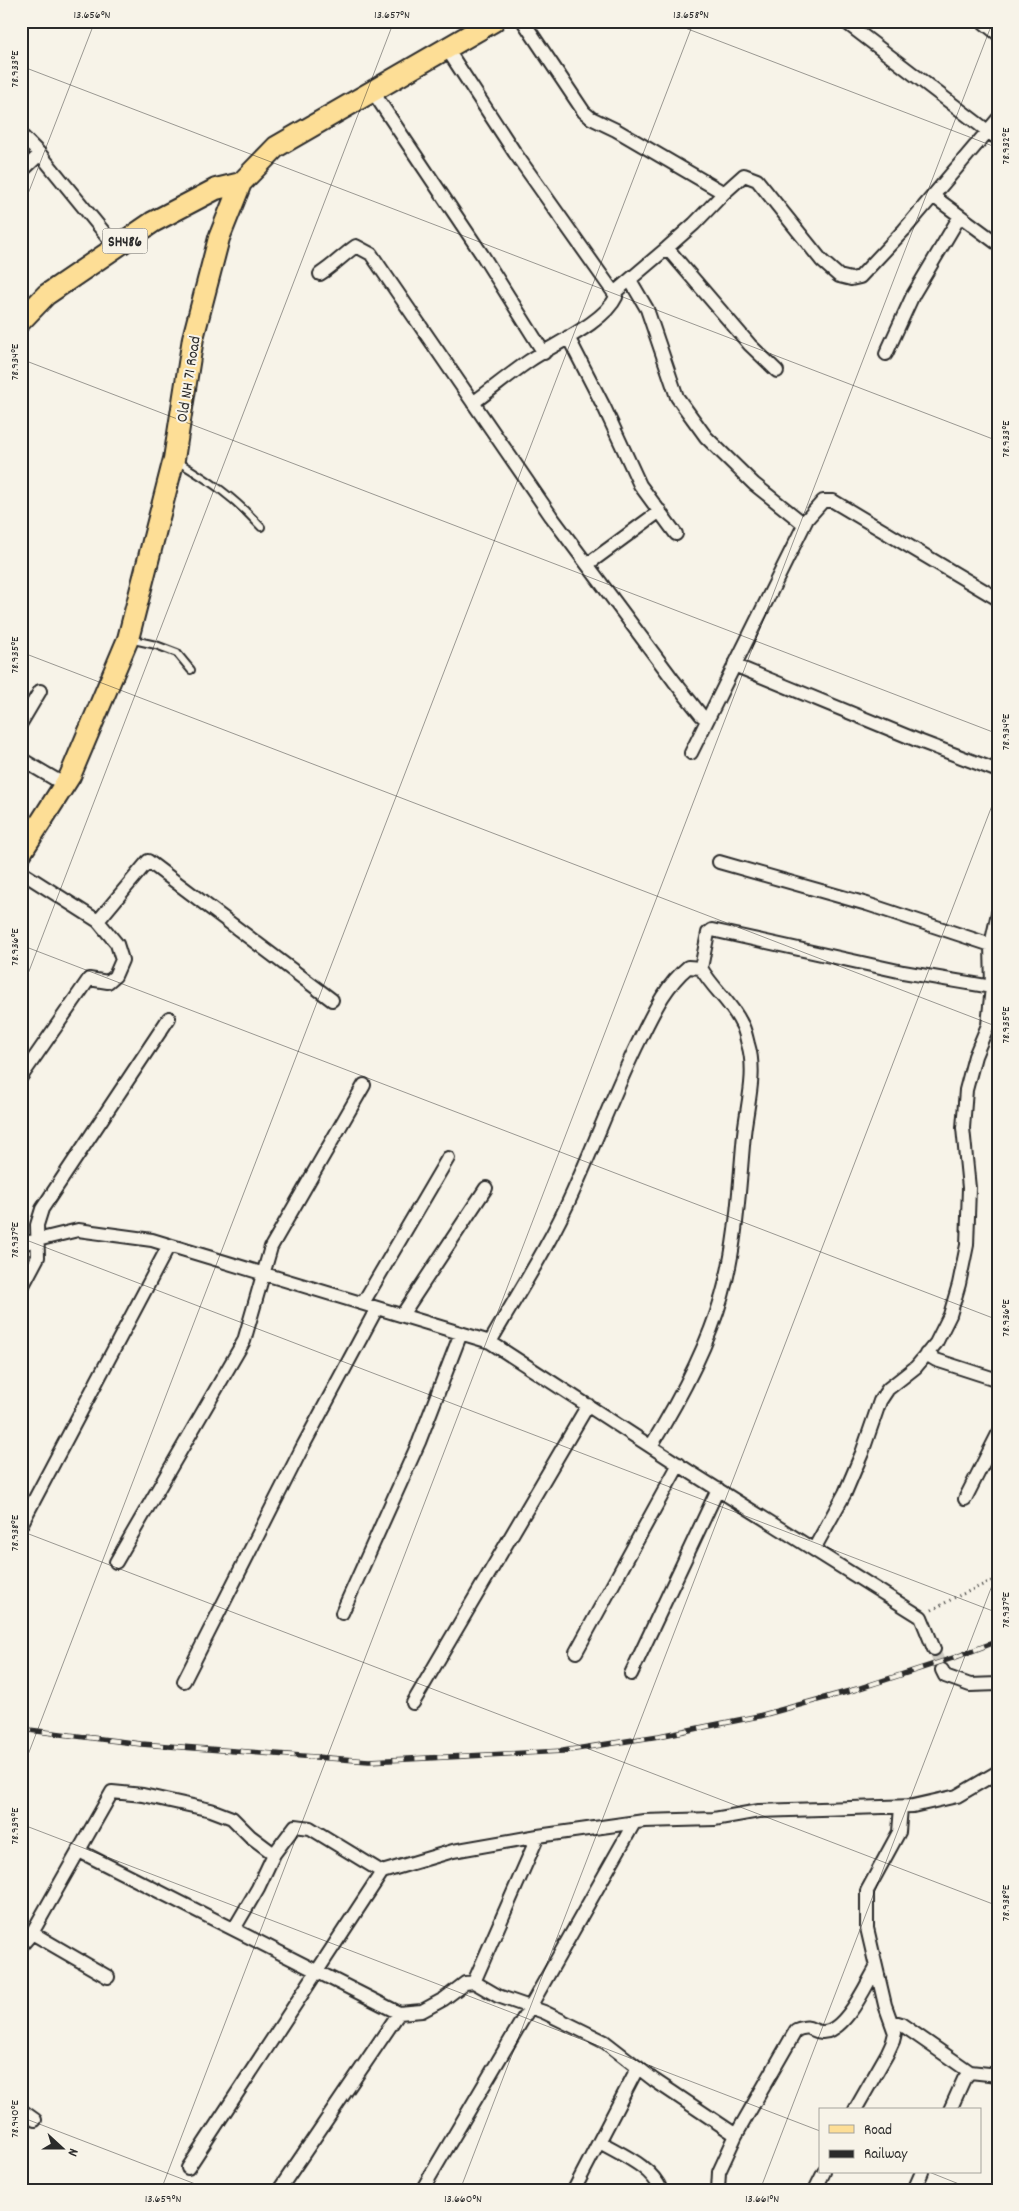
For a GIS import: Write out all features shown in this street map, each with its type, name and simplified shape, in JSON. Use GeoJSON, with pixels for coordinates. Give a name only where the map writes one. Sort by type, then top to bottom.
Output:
{"type":"FeatureCollection","features":[{"type":"Feature","properties":{"kind":"main road","name":"Old NH 71 Road"},"geometry":{"type":"LineString","coordinates":[[21,853],[65,785],[128,639],[174,459],[193,338],[219,238],[241,183],[276,147],[494,21]]}},
{"type":"Feature","properties":{"kind":"main road","name":"SH486"},"geometry":{"type":"LineString","coordinates":[[21,321],[46,295],[153,222],[216,189],[241,183]]}},
{"type":"Feature","properties":{"kind":"street"},"geometry":{"type":"LineString","coordinates":[[523,21],[584,112],[591,118],[616,130],[724,193]]}},
{"type":"Feature","properties":{"kind":"street"},"geometry":{"type":"LineString","coordinates":[[844,21],[993,135]]}},
{"type":"Feature","properties":{"kind":"street"},"geometry":{"type":"LineString","coordinates":[[982,21],[998,34]]}},
{"type":"Feature","properties":{"kind":"street"},"geometry":{"type":"LineString","coordinates":[[447,49],[516,153],[616,297],[610,306],[568,337],[531,360],[474,403]]}},
{"type":"Feature","properties":{"kind":"street"},"geometry":{"type":"LineString","coordinates":[[373,92],[483,256],[544,353]]}},
{"type":"Feature","properties":{"kind":"street"},"geometry":{"type":"LineString","coordinates":[[614,293],[694,224],[744,175],[756,180],[822,262],[839,276],[851,279],[860,277],[933,196],[993,135],[998,119]]}},
{"type":"Feature","properties":{"kind":"street"},"geometry":{"type":"LineString","coordinates":[[21,135],[40,154],[116,247]]}},
{"type":"Feature","properties":{"kind":"street"},"geometry":{"type":"LineString","coordinates":[[21,172],[40,154]]}},
{"type":"Feature","properties":{"kind":"street"},"geometry":{"type":"LineString","coordinates":[[933,196],[998,244]]}},
{"type":"Feature","properties":{"kind":"street"},"geometry":{"type":"LineString","coordinates":[[886,354],[913,295],[960,216]]}},
{"type":"Feature","properties":{"kind":"street"},"geometry":{"type":"LineString","coordinates":[[320,274],[356,246],[371,254],[551,516],[674,682],[700,715],[707,720]]}},
{"type":"Feature","properties":{"kind":"street"},"geometry":{"type":"LineString","coordinates":[[667,248],[750,345],[777,371]]}},
{"type":"Feature","properties":{"kind":"street"},"geometry":{"type":"LineString","coordinates":[[630,280],[647,309],[677,397],[706,437],[754,484],[804,524]]}},
{"type":"Feature","properties":{"kind":"street"},"geometry":{"type":"LineString","coordinates":[[568,337],[606,409],[640,485],[676,534]]}},
{"type":"Feature","properties":{"kind":"street"},"geometry":{"type":"LineString","coordinates":[[691,753],[804,524],[823,501],[833,501],[998,599]]}},
{"type":"Feature","properties":{"kind":"street"},"geometry":{"type":"LineString","coordinates":[[588,564],[660,511]]}},
{"type":"Feature","properties":{"kind":"street"},"geometry":{"type":"LineString","coordinates":[[734,666],[998,771]]}},
{"type":"Feature","properties":{"kind":"street"},"geometry":{"type":"LineString","coordinates":[[21,723],[40,691]]}},
{"type":"Feature","properties":{"kind":"street"},"geometry":{"type":"LineString","coordinates":[[21,759],[65,785]]}},
{"type":"Feature","properties":{"kind":"street"},"geometry":{"type":"LineString","coordinates":[[98,921],[148,861],[332,1000]]}},
{"type":"Feature","properties":{"kind":"street"},"geometry":{"type":"LineString","coordinates":[[720,862],[867,904],[994,946]]}},
{"type":"Feature","properties":{"kind":"street"},"geometry":{"type":"LineString","coordinates":[[21,872],[98,921],[117,944],[122,960],[115,976],[108,982],[90,979],[21,1077]]}},
{"type":"Feature","properties":{"kind":"street"},"geometry":{"type":"LineString","coordinates":[[814,1549],[845,1493],[880,1401],[888,1390],[916,1367],[936,1343],[950,1315],[959,1284],[965,1255],[969,1188],[963,1128],[966,1090],[974,1056],[988,1025],[998,913]]}},
{"type":"Feature","properties":{"kind":"street"},"geometry":{"type":"LineString","coordinates":[[651,1446],[676,1406],[710,1332],[722,1294],[730,1256],[752,1078],[749,1047],[742,1023],[729,1004],[708,980],[701,968],[708,933],[712,930],[903,972],[992,987]]}},
{"type":"Feature","properties":{"kind":"street"},"geometry":{"type":"LineString","coordinates":[[490,1342],[550,1241],[573,1192],[616,1089],[655,1009],[676,976],[688,967],[701,968]]}},
{"type":"Feature","properties":{"kind":"street"},"geometry":{"type":"LineString","coordinates":[[21,1289],[38,1257],[36,1240],[42,1209],[169,1018]]}},
{"type":"Feature","properties":{"kind":"street"},"geometry":{"type":"LineString","coordinates":[[116,1562],[244,1341],[271,1247],[364,1085]]}},
{"type":"Feature","properties":{"kind":"street"},"geometry":{"type":"LineString","coordinates":[[363,1303],[448,1158]]}},
{"type":"Feature","properties":{"kind":"street"},"geometry":{"type":"LineString","coordinates":[[402,1315],[486,1188]]}},
{"type":"Feature","properties":{"kind":"street"},"geometry":{"type":"LineString","coordinates":[[21,1244],[78,1230],[152,1240],[490,1342],[921,1617],[934,1649]]}},
{"type":"Feature","properties":{"kind":"street"},"geometry":{"type":"LineString","coordinates":[[21,1525],[169,1245]]}},
{"type":"Feature","properties":{"kind":"street"},"geometry":{"type":"LineString","coordinates":[[184,1681],[302,1448],[377,1308]]}},
{"type":"Feature","properties":{"kind":"street"},"geometry":{"type":"LineString","coordinates":[[342,1614],[418,1442],[461,1333]]}},
{"type":"Feature","properties":{"kind":"street"},"geometry":{"type":"LineString","coordinates":[[926,1354],[936,1360],[998,1380]]}},
{"type":"Feature","properties":{"kind":"street"},"geometry":{"type":"LineString","coordinates":[[413,1703],[588,1406]]}},
{"type":"Feature","properties":{"kind":"street"},"geometry":{"type":"LineString","coordinates":[[965,1500],[998,1434]]}},
{"type":"Feature","properties":{"kind":"street"},"geometry":{"type":"LineString","coordinates":[[576,1652],[679,1464]]}},
{"type":"Feature","properties":{"kind":"street"},"geometry":{"type":"LineString","coordinates":[[631,1674],[718,1489]]}},
{"type":"Feature","properties":{"kind":"street"},"geometry":{"type":"LineString","coordinates":[[942,1670],[945,1676],[970,1685],[998,1684]]}},
{"type":"Feature","properties":{"kind":"street"},"geometry":{"type":"LineString","coordinates":[[188,2168],[382,1872],[453,1851],[538,1836],[634,1823],[714,1819],[759,1812],[913,1806],[957,1796],[998,1772]]}},
{"type":"Feature","properties":{"kind":"street"},"geometry":{"type":"LineString","coordinates":[[21,1946],[32,1933],[112,1792],[143,1795],[232,1818],[250,1836],[274,1854]]}},
{"type":"Feature","properties":{"kind":"street"},"geometry":{"type":"LineString","coordinates":[[856,2108],[893,2041],[895,2033],[885,2005],[867,1928],[867,1891],[900,1832],[901,1807]]}},
{"type":"Feature","properties":{"kind":"street"},"geometry":{"type":"LineString","coordinates":[[422,2190],[530,2008],[634,1823]]}},
{"type":"Feature","properties":{"kind":"street"},"geometry":{"type":"LineString","coordinates":[[234,1930],[258,1888],[274,1854],[295,1826],[310,1828],[382,1872]]}},
{"type":"Feature","properties":{"kind":"street"},"geometry":{"type":"LineString","coordinates":[[474,1982],[538,1836]]}},
{"type":"Feature","properties":{"kind":"street"},"geometry":{"type":"LineString","coordinates":[[79,1851],[399,2013],[422,2011],[444,1999],[465,1983],[474,1982],[498,1996],[530,2008],[605,2042],[654,2080],[736,2135]]}},
{"type":"Feature","properties":{"kind":"street"},"geometry":{"type":"LineString","coordinates":[[32,1933],[108,1977]]}},
{"type":"Feature","properties":{"kind":"street"},"geometry":{"type":"LineString","coordinates":[[718,2190],[719,2172],[736,2135],[796,2030],[807,2026],[822,2032],[833,2029],[852,2012],[876,1968]]}},
{"type":"Feature","properties":{"kind":"street"},"geometry":{"type":"LineString","coordinates":[[278,2190],[399,2013]]}},
{"type":"Feature","properties":{"kind":"street"},"geometry":{"type":"LineString","coordinates":[[892,2021],[901,2024],[970,2072],[998,2075]]}},
{"type":"Feature","properties":{"kind":"street"},"geometry":{"type":"LineString","coordinates":[[574,2190],[638,2067]]}},
{"type":"Feature","properties":{"kind":"street"},"geometry":{"type":"LineString","coordinates":[[951,2108],[964,2078],[970,2072]]}},
{"type":"Feature","properties":{"kind":"street"},"geometry":{"type":"LineString","coordinates":[[21,2110],[35,2120]]}},
{"type":"Feature","properties":{"kind":"street"},"geometry":{"type":"LineString","coordinates":[[600,2142],[645,2168],[656,2178],[661,2190]]}},
{"type":"Feature","properties":{"kind":"street"},"geometry":{"type":"LineString","coordinates":[[815,2190],[823,2174]]}},
{"type":"Feature","properties":{"kind":"street"},"geometry":{"type":"LineString","coordinates":[[914,2190],[921,2174]]}},
{"type":"Feature","properties":{"kind":"lane"},"geometry":{"type":"LineString","coordinates":[[174,459],[210,481],[239,502],[261,527]]}},
{"type":"Feature","properties":{"kind":"lane"},"geometry":{"type":"LineString","coordinates":[[128,639],[156,645],[177,653],[191,670]]}},
{"type":"Feature","properties":{"kind":"path"},"geometry":{"type":"LineString","coordinates":[[921,1617],[954,1598],[998,1578]]}},
{"type":"Feature","properties":{"kind":"tunnel"},"geometry":{"type":"LineString","coordinates":[[934,1649],[942,1670]]}},
{"type":"Feature","properties":{"kind":"railway"},"geometry":{"type":"LineString","coordinates":[[21,1729],[141,1744],[369,1761],[563,1751],[659,1736],[759,1716],[857,1689],[956,1657],[998,1641]]}}]}
